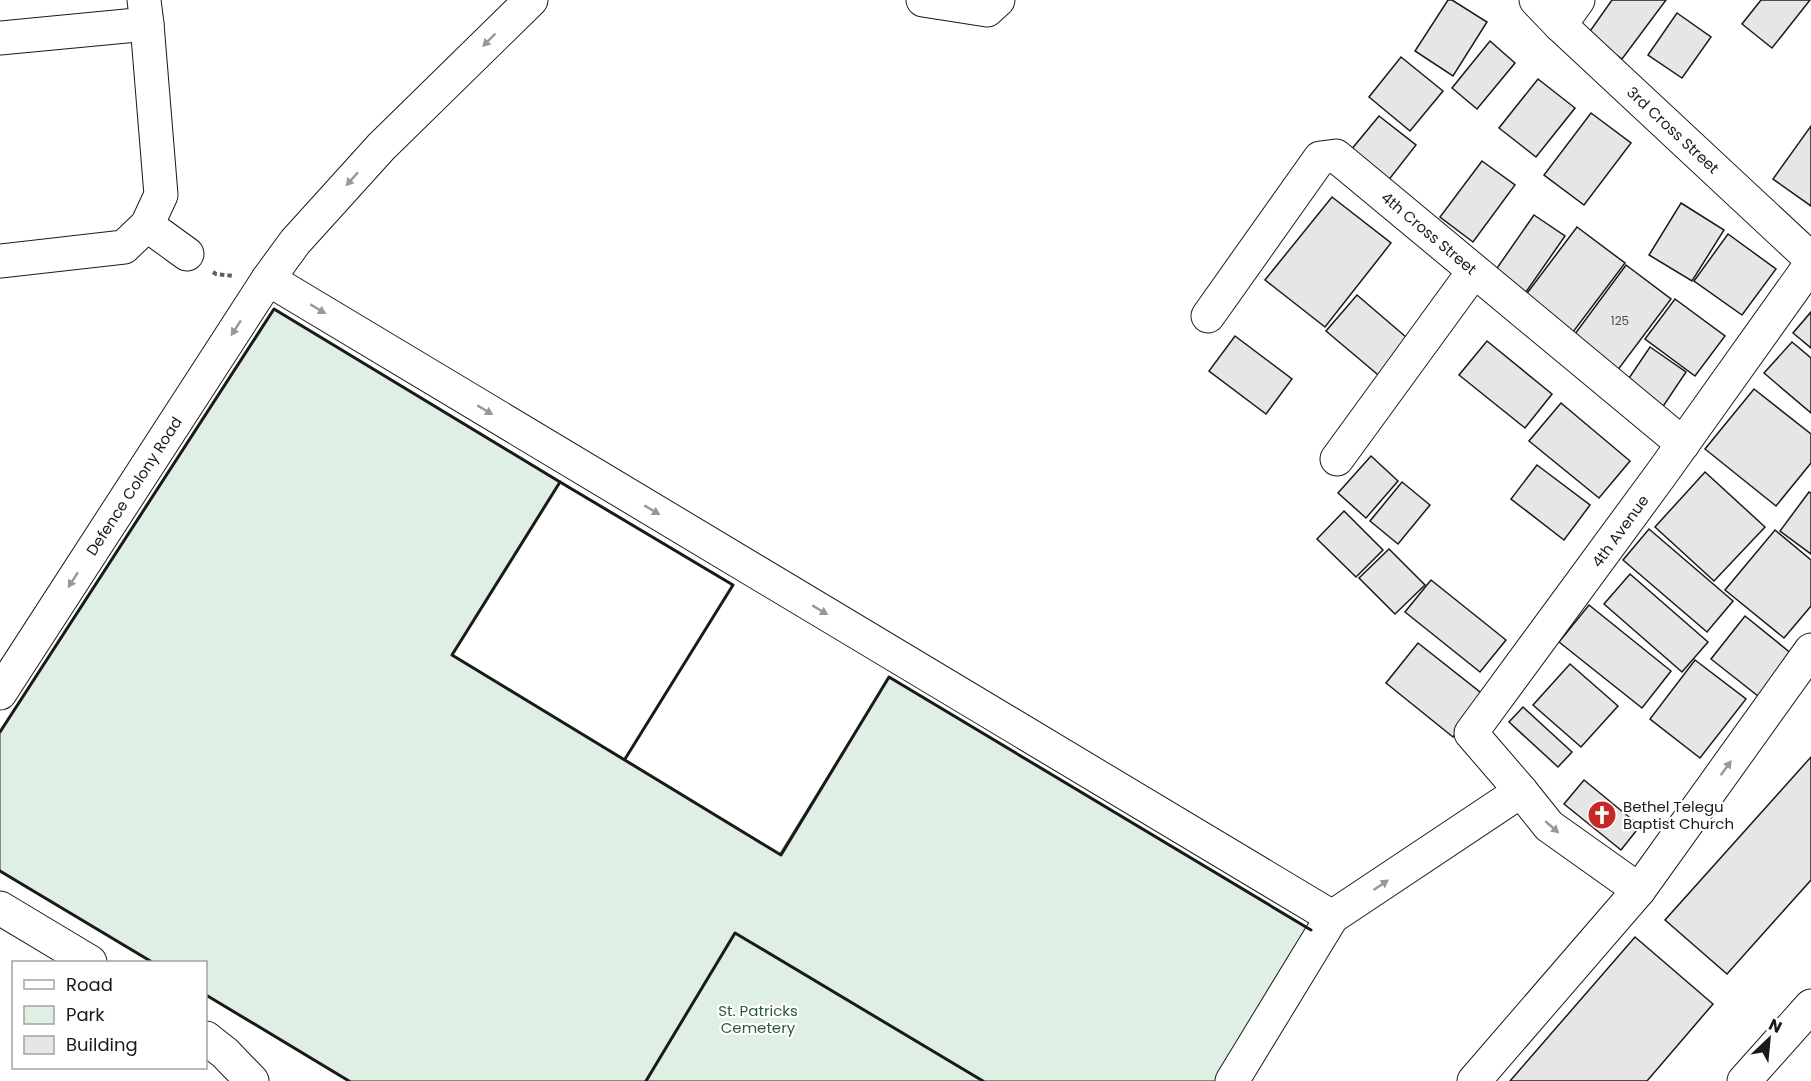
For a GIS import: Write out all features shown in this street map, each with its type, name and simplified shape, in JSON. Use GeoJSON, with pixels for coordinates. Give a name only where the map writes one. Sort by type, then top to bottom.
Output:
{"type":"FeatureCollection","features":[{"type":"Feature","properties":{"kind":"street","name":"Defence Colony Road"},"geometry":{"type":"LineString","coordinates":[[0,693],[268,279],[295,242],[381,147],[531,0]]}},
{"type":"Feature","properties":{"kind":"street"},"geometry":{"type":"LineString","coordinates":[[923,0],[987,10],[998,0]]}},
{"type":"Feature","properties":{"kind":"street","name":"3rd Cross Street"},"geometry":{"type":"LineString","coordinates":[[1536,0],[1569,13],[1811,259]]}},
{"type":"Feature","properties":{"kind":"street"},"geometry":{"type":"LineString","coordinates":[[0,38],[146,12],[161,195],[147,225],[124,247],[0,261]]}},
{"type":"Feature","properties":{"kind":"street","name":"4th Cross Street"},"geometry":{"type":"LineString","coordinates":[[1208,316],[1320,158],[1336,156],[1683,444]]}},
{"type":"Feature","properties":{"kind":"street"},"geometry":{"type":"LineString","coordinates":[[147,225],[187,254]]}},
{"type":"Feature","properties":{"kind":"street","name":"4th Avenue"},"geometry":{"type":"LineString","coordinates":[[1521,791],[1471,733],[1683,444],[1811,264]]}},
{"type":"Feature","properties":{"kind":"street"},"geometry":{"type":"LineString","coordinates":[[1336,459],[1474,271]]}},
{"type":"Feature","properties":{"kind":"street"},"geometry":{"type":"LineString","coordinates":[[268,279],[1332,917]]}},
{"type":"Feature","properties":{"kind":"street"},"geometry":{"type":"LineString","coordinates":[[1474,1081],[1639,890],[1811,650]]}},
{"type":"Feature","properties":{"kind":"street"},"geometry":{"type":"LineString","coordinates":[[1232,1081],[1332,917],[1521,791],[1549,826],[1639,890]]}},
{"type":"Feature","properties":{"kind":"street"},"geometry":{"type":"LineString","coordinates":[[0,908],[87,961]]}},
{"type":"Feature","properties":{"kind":"street"},"geometry":{"type":"LineString","coordinates":[[1744,1081],[1811,1006]]}},
{"type":"Feature","properties":{"kind":"street"},"geometry":{"type":"LineString","coordinates":[[207,1039],[225,1053],[252,1081]]}},
{"type":"Feature","properties":{"kind":"path"},"geometry":{"type":"LineString","coordinates":[[187,254],[216,274],[268,279]]}},
{"type":"Feature","properties":{"kind":"green space","name":"St. Patricks Cemetery"},"geometry":{"type":"Polygon","coordinates":[[[274,309],[560,482],[452,655],[780,854],[889,677],[1312,931],[1221,1081],[349,1081],[207,996],[207,961],[150,961],[0,871],[0,732],[274,309]]]}},
{"type":"Feature","properties":{"kind":"building"},"geometry":{"type":"Polygon","coordinates":[[[1448,0],[1452,0],[1487,22],[1453,76],[1415,51],[1448,0]]]}},
{"type":"Feature","properties":{"kind":"building"},"geometry":{"type":"Polygon","coordinates":[[[1612,0],[1666,0],[1622,59],[1588,34],[1612,0]]]}},
{"type":"Feature","properties":{"kind":"building"},"geometry":{"type":"Polygon","coordinates":[[[1761,0],[1810,0],[1772,48],[1742,24],[1761,0]]]}},
{"type":"Feature","properties":{"kind":"building"},"geometry":{"type":"Polygon","coordinates":[[[1677,13],[1711,37],[1682,78],[1648,55],[1677,13]]]}},
{"type":"Feature","properties":{"kind":"building"},"geometry":{"type":"Polygon","coordinates":[[[1490,41],[1515,63],[1477,109],[1452,88],[1490,41]]]}},
{"type":"Feature","properties":{"kind":"building"},"geometry":{"type":"Polygon","coordinates":[[[1401,57],[1443,91],[1410,131],[1369,97],[1401,57]]]}},
{"type":"Feature","properties":{"kind":"building"},"geometry":{"type":"Polygon","coordinates":[[[1538,79],[1575,108],[1536,157],[1499,128],[1538,79]]]}},
{"type":"Feature","properties":{"kind":"building"},"geometry":{"type":"Polygon","coordinates":[[[1591,113],[1631,143],[1584,205],[1544,175],[1591,113]]]}},
{"type":"Feature","properties":{"kind":"building"},"geometry":{"type":"Polygon","coordinates":[[[1379,116],[1416,145],[1384,186],[1346,156],[1379,116]]]}},
{"type":"Feature","properties":{"kind":"building"},"geometry":{"type":"Polygon","coordinates":[[[1811,126],[1811,206],[1773,179],[1811,126]]]}},
{"type":"Feature","properties":{"kind":"building"},"geometry":{"type":"Polygon","coordinates":[[[1482,161],[1515,185],[1473,242],[1440,217],[1482,161]]]}},
{"type":"Feature","properties":{"kind":"building"},"geometry":{"type":"Polygon","coordinates":[[[1332,197],[1391,243],[1325,327],[1265,280],[1332,197]]]}},
{"type":"Feature","properties":{"kind":"building"},"geometry":{"type":"Polygon","coordinates":[[[1681,203],[1724,230],[1692,281],[1649,255],[1681,203]]]}},
{"type":"Feature","properties":{"kind":"building"},"geometry":{"type":"Polygon","coordinates":[[[1534,215],[1565,236],[1526,292],[1495,271],[1534,215]]]}},
{"type":"Feature","properties":{"kind":"building"},"geometry":{"type":"Polygon","coordinates":[[[1577,227],[1625,263],[1567,340],[1519,304],[1577,227]]]}},
{"type":"Feature","properties":{"kind":"building"},"geometry":{"type":"Polygon","coordinates":[[[1728,234],[1776,269],[1742,315],[1694,281],[1728,234]]]}},
{"type":"Feature","properties":{"kind":"building"},"geometry":{"type":"Polygon","coordinates":[[[1626,265],[1671,299],[1614,375],[1569,342],[1626,265]]]}},
{"type":"Feature","properties":{"kind":"building"},"geometry":{"type":"Polygon","coordinates":[[[1357,295],[1413,343],[1383,379],[1326,331],[1357,295]]]}},
{"type":"Feature","properties":{"kind":"building"},"geometry":{"type":"Polygon","coordinates":[[[1675,299],[1725,336],[1695,376],[1645,339],[1675,299]]]}},
{"type":"Feature","properties":{"kind":"building"},"geometry":{"type":"Polygon","coordinates":[[[1811,312],[1811,348],[1793,333],[1811,312]]]}},
{"type":"Feature","properties":{"kind":"building"},"geometry":{"type":"Polygon","coordinates":[[[1235,336],[1292,379],[1266,414],[1209,371],[1235,336]]]}},
{"type":"Feature","properties":{"kind":"building"},"geometry":{"type":"Polygon","coordinates":[[[1487,341],[1552,394],[1525,428],[1459,375],[1487,341]]]}},
{"type":"Feature","properties":{"kind":"building"},"geometry":{"type":"Polygon","coordinates":[[[1792,342],[1811,358],[1811,413],[1764,373],[1792,342]]]}},
{"type":"Feature","properties":{"kind":"building"},"geometry":{"type":"Polygon","coordinates":[[[1650,347],[1686,372],[1662,408],[1625,384],[1650,347]]]}},
{"type":"Feature","properties":{"kind":"building"},"geometry":{"type":"Polygon","coordinates":[[[1754,389],[1811,434],[1811,463],[1776,506],[1705,449],[1754,389]]]}},
{"type":"Feature","properties":{"kind":"building"},"geometry":{"type":"Polygon","coordinates":[[[1561,403],[1630,461],[1599,498],[1529,441],[1561,403]]]}},
{"type":"Feature","properties":{"kind":"building"},"geometry":{"type":"Polygon","coordinates":[[[1371,456],[1398,481],[1366,518],[1338,493],[1371,456]]]}},
{"type":"Feature","properties":{"kind":"building"},"geometry":{"type":"Polygon","coordinates":[[[1537,465],[1590,505],[1564,540],[1511,499],[1537,465]]]}},
{"type":"Feature","properties":{"kind":"building"},"geometry":{"type":"Polygon","coordinates":[[[1705,472],[1765,527],[1714,581],[1655,527],[1705,472]]]}},
{"type":"Feature","properties":{"kind":"building"},"geometry":{"type":"Polygon","coordinates":[[[1402,482],[1430,505],[1398,544],[1370,521],[1402,482]]]}},
{"type":"Feature","properties":{"kind":"building"},"geometry":{"type":"Polygon","coordinates":[[[1809,492],[1811,493],[1811,554],[1780,531],[1809,492]]]}},
{"type":"Feature","properties":{"kind":"building"},"geometry":{"type":"Polygon","coordinates":[[[1344,511],[1383,550],[1356,577],[1317,539],[1344,511]]]}},
{"type":"Feature","properties":{"kind":"building"},"geometry":{"type":"Polygon","coordinates":[[[1649,529],[1733,601],[1707,632],[1623,560],[1649,529]]]}},
{"type":"Feature","properties":{"kind":"building"},"geometry":{"type":"Polygon","coordinates":[[[1775,530],[1811,560],[1811,606],[1784,638],[1725,590],[1775,530]]]}},
{"type":"Feature","properties":{"kind":"building"},"geometry":{"type":"Polygon","coordinates":[[[1389,549],[1425,585],[1395,614],[1359,578],[1389,549]]]}},
{"type":"Feature","properties":{"kind":"building"},"geometry":{"type":"Polygon","coordinates":[[[1630,574],[1708,642],[1682,672],[1604,604],[1630,574]]]}},
{"type":"Feature","properties":{"kind":"building"},"geometry":{"type":"Polygon","coordinates":[[[1431,580],[1506,640],[1480,672],[1405,612],[1431,580]]]}},
{"type":"Feature","properties":{"kind":"building"},"geometry":{"type":"Polygon","coordinates":[[[1589,605],[1671,671],[1642,708],[1559,642],[1589,605]]]}},
{"type":"Feature","properties":{"kind":"building"},"geometry":{"type":"Polygon","coordinates":[[[1745,616],[1792,654],[1758,696],[1711,659],[1745,616]]]}},
{"type":"Feature","properties":{"kind":"building"},"geometry":{"type":"Polygon","coordinates":[[[1418,643],[1485,696],[1453,737],[1386,683],[1418,643]]]}},
{"type":"Feature","properties":{"kind":"building"},"geometry":{"type":"Polygon","coordinates":[[[1695,660],[1746,699],[1700,758],[1650,719],[1695,660]]]}},
{"type":"Feature","properties":{"kind":"building"},"geometry":{"type":"Polygon","coordinates":[[[1570,664],[1618,706],[1581,747],[1533,705],[1570,664]]]}},
{"type":"Feature","properties":{"kind":"building"},"geometry":{"type":"Polygon","coordinates":[[[1523,707],[1572,752],[1558,767],[1509,722],[1523,707]]]}},
{"type":"Feature","properties":{"kind":"building"},"geometry":{"type":"Polygon","coordinates":[[[1811,757],[1811,880],[1727,974],[1665,920],[1811,757]]]}},
{"type":"Feature","properties":{"kind":"building","name":"Bethel Telegu Baptist Church"},"geometry":{"type":"Polygon","coordinates":[[[1584,780],[1640,826],[1621,850],[1564,804],[1584,780]]]}},
{"type":"Feature","properties":{"kind":"building"},"geometry":{"type":"Polygon","coordinates":[[[1635,937],[1713,1004],[1647,1081],[1510,1081],[1635,937]]]}},
{"type":"Feature","properties":{"kind":"wall"},"geometry":{"type":"LineString","coordinates":[[0,732],[274,309],[560,482],[452,655],[781,855],[889,677],[1311,930]]}},
{"type":"Feature","properties":{"kind":"wall"},"geometry":{"type":"LineString","coordinates":[[560,482],[733,585],[625,759]]}},
{"type":"Feature","properties":{"kind":"wall"},"geometry":{"type":"LineString","coordinates":[[0,871],[150,961]]}},
{"type":"Feature","properties":{"kind":"wall"},"geometry":{"type":"LineString","coordinates":[[646,1081],[735,933],[983,1081]]}},
{"type":"Feature","properties":{"kind":"wall"},"geometry":{"type":"LineString","coordinates":[[207,996],[349,1081]]}},
{"type":"Feature","properties":{"kind":"place","name":"Bethel Telegu Baptist Church"},"geometry":{"type":"Point","coordinates":[1602,815]}}]}
